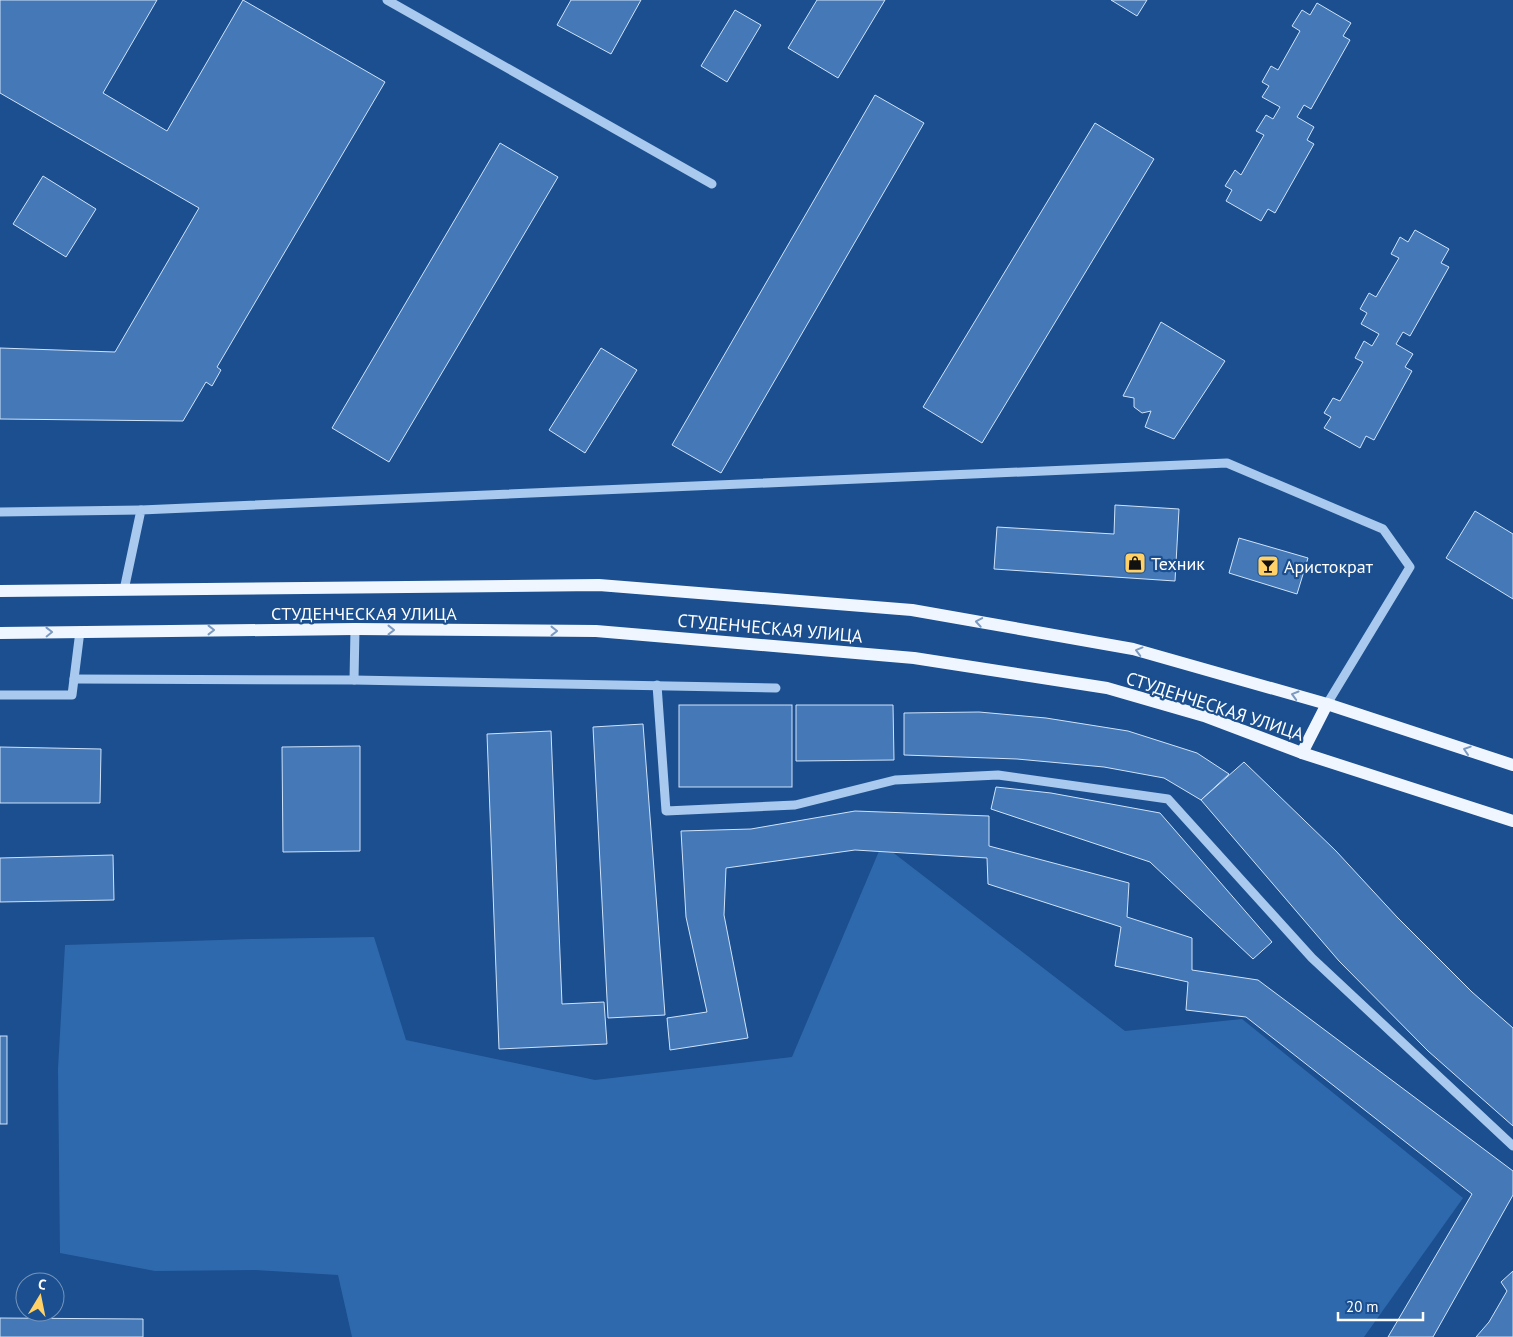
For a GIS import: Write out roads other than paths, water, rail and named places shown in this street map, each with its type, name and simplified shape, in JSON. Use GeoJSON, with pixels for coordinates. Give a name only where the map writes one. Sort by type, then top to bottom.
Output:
{"type":"FeatureCollection","features":[{"type":"Feature","properties":{"kind":"main road","name":"СТУДЕНЧЕСКАЯ УЛИЦА"},"geometry":{"type":"LineString","coordinates":[[0,591],[599,585],[912,610],[1133,649],[1328,704],[1513,765]]}},
{"type":"Feature","properties":{"kind":"main road","name":"СТУДЕНЧЕСКАЯ УЛИЦА"},"geometry":{"type":"LineString","coordinates":[[0,633],[355,629],[596,631],[914,658],[1107,688],[1204,716],[1302,753],[1512,821]]}},
{"type":"Feature","properties":{"kind":"main road"},"geometry":{"type":"LineString","coordinates":[[1302,753],[1328,704]]}},
{"type":"Feature","properties":{"kind":"street"},"geometry":{"type":"LineString","coordinates":[[387,0],[712,184]]}},
{"type":"Feature","properties":{"kind":"street"},"geometry":{"type":"LineString","coordinates":[[0,512],[140,510],[1227,463],[1383,529],[1410,567],[1328,704]]}},
{"type":"Feature","properties":{"kind":"street"},"geometry":{"type":"LineString","coordinates":[[124,590],[140,510]]}},
{"type":"Feature","properties":{"kind":"street"},"geometry":{"type":"LineString","coordinates":[[354,680],[355,629]]}},
{"type":"Feature","properties":{"kind":"street"},"geometry":{"type":"LineString","coordinates":[[0,695],[72,695],[80,631]]}},
{"type":"Feature","properties":{"kind":"street"},"geometry":{"type":"LineString","coordinates":[[74,679],[354,680],[776,688]]}},
{"type":"Feature","properties":{"kind":"street"},"geometry":{"type":"LineString","coordinates":[[657,685],[666,812],[795,805],[895,780],[998,775],[1168,799],[1312,958],[1513,1146]]}},
{"type":"Feature","properties":{"kind":"place","name":"Техник"},"geometry":{"type":"Point","coordinates":[1135,563]}},
{"type":"Feature","properties":{"kind":"place","name":"Аристократ"},"geometry":{"type":"Point","coordinates":[1268,566]}}]}
